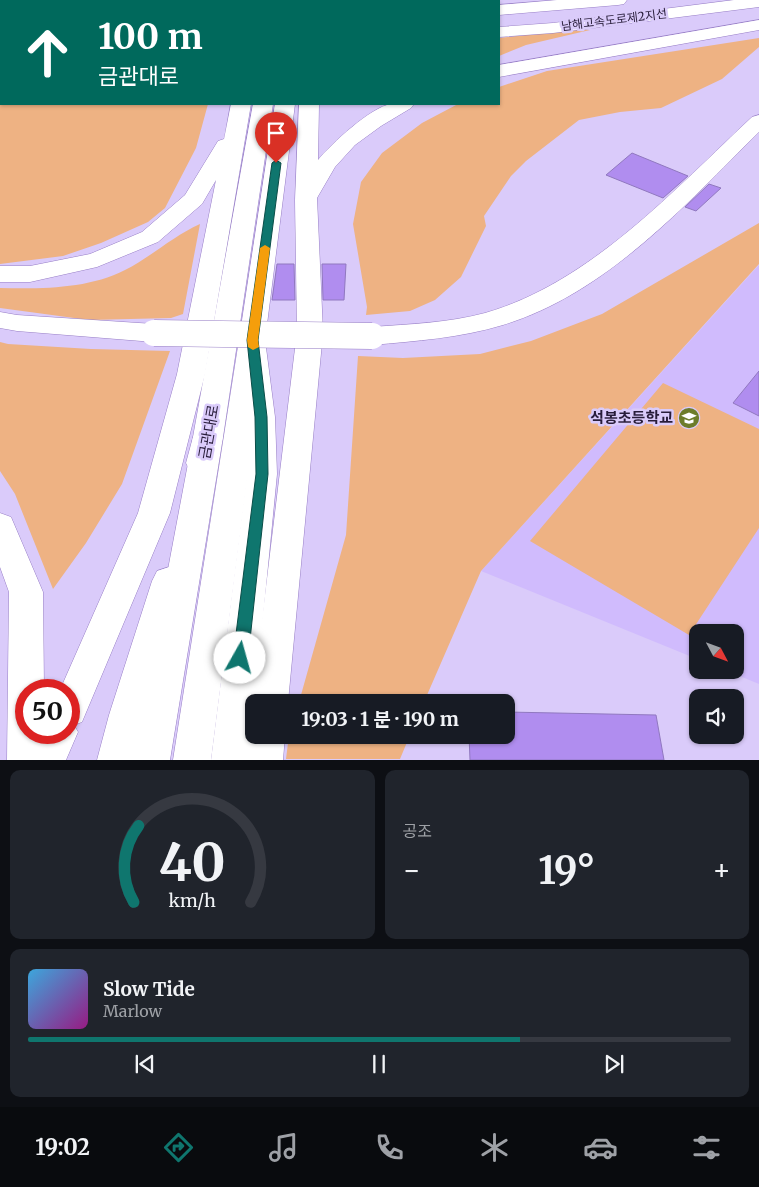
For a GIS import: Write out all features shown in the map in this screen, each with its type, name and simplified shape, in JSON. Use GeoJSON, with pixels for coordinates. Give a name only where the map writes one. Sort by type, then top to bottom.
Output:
{"type":"FeatureCollection","features":[{"type":"Feature","properties":{"kind":"main road"},"geometry":{"type":"LineString","coordinates":[[500,9],[529,0]]}},
{"type":"Feature","properties":{"kind":"main road","name":"남해고속도로제2지선"},"geometry":{"type":"LineString","coordinates":[[500,9],[618,0]]}},
{"type":"Feature","properties":{"kind":"main road","name":"남해고속도로제2지선"},"geometry":{"type":"LineString","coordinates":[[500,32],[554,28],[759,2]]}},
{"type":"Feature","properties":{"kind":"main road"},"geometry":{"type":"LineString","coordinates":[[500,71],[759,26]]}},
{"type":"Feature","properties":{"kind":"main road","name":"금관대로"},"geometry":{"type":"LineString","coordinates":[[150,760],[208,437],[263,105]]}},
{"type":"Feature","properties":{"kind":"main road","name":"금관대로"},"geometry":{"type":"LineString","coordinates":[[192,760],[285,105]]}},
{"type":"Feature","properties":{"kind":"main road"},"geometry":{"type":"LineString","coordinates":[[271,694],[310,332],[306,200],[309,105]]}},
{"type":"Feature","properties":{"kind":"main road"},"geometry":{"type":"LineString","coordinates":[[306,200],[318,173],[334,153],[364,126],[402,105]]}},
{"type":"Feature","properties":{"kind":"main road"},"geometry":{"type":"LineString","coordinates":[[0,274],[30,274],[97,260],[150,237],[194,199],[238,115]]}},
{"type":"Feature","properties":{"kind":"main road"},"geometry":{"type":"LineString","coordinates":[[80,685],[154,513],[191,374],[238,115]]}},
{"type":"Feature","properties":{"kind":"main road"},"geometry":{"type":"LineString","coordinates":[[0,320],[17,323],[154,333],[372,336],[451,328],[510,314],[562,289],[630,243],[759,121]]}},
{"type":"Feature","properties":{"kind":"main road"},"geometry":{"type":"LineString","coordinates":[[230,760],[262,474],[261,417],[252,340]]}},
{"type":"Feature","properties":{"kind":"main road"},"geometry":{"type":"LineString","coordinates":[[116,760],[123,722],[158,622],[208,437]]}},
{"type":"Feature","properties":{"kind":"main road"},"geometry":{"type":"LineString","coordinates":[[0,526],[26,592],[26,760]]}},
{"type":"Feature","properties":{"kind":"main road"},"geometry":{"type":"LineString","coordinates":[[47,760],[54,744]]}},
{"type":"Feature","properties":{"kind":"main road"},"geometry":{"type":"LineString","coordinates":[[264,760],[265,744]]}},
{"type":"Feature","properties":{"kind":"shaded area"},"geometry":{"type":"Polygon","coordinates":[[[578,29],[590,30],[526,45],[500,56],[500,38],[578,29]]]}},
{"type":"Feature","properties":{"kind":"shaded area"},"geometry":{"type":"Polygon","coordinates":[[[759,38],[759,47],[722,79],[661,108],[620,112],[579,120],[526,161],[511,176],[484,216],[486,226],[461,277],[435,300],[410,311],[366,315],[367,307],[353,224],[361,182],[382,153],[422,123],[456,105],[500,105],[500,87],[547,71],[759,38]]]}},
{"type":"Feature","properties":{"kind":"shaded area"},"geometry":{"type":"Polygon","coordinates":[[[0,105],[208,105],[196,148],[165,208],[148,222],[101,243],[63,256],[0,264],[0,105]]]}},
{"type":"Feature","properties":{"kind":"shaded area"},"geometry":{"type":"Polygon","coordinates":[[[759,223],[759,264],[481,571],[427,694],[301,694],[346,535],[358,356],[403,358],[480,354],[531,341],[602,314],[759,223]]]}},
{"type":"Feature","properties":{"kind":"shaded area"},"geometry":{"type":"Polygon","coordinates":[[[200,224],[183,314],[171,318],[89,320],[0,308],[0,288],[64,286],[96,281],[135,265],[181,234],[200,224]]]}},
{"type":"Feature","properties":{"kind":"shaded area","name":"석봉초등학교"},"geometry":{"type":"Polygon","coordinates":[[[759,265],[759,684],[744,678],[744,624],[689,624],[689,656],[481,571],[759,265]]]}},
{"type":"Feature","properties":{"kind":"shaded area"},"geometry":{"type":"Polygon","coordinates":[[[0,342],[91,349],[170,351],[122,484],[86,543],[53,589],[15,494],[0,471],[0,342]]]}},
{"type":"Feature","properties":{"kind":"shaded area"},"geometry":{"type":"Polygon","coordinates":[[[663,383],[759,429],[759,528],[696,624],[689,624],[689,635],[530,541],[663,383]]]}},
{"type":"Feature","properties":{"kind":"shaded area"},"geometry":{"type":"Polygon","coordinates":[[[288,744],[406,744],[400,759],[286,759],[288,744]]]}},
{"type":"Feature","properties":{"kind":"building"},"geometry":{"type":"Polygon","coordinates":[[[632,153],[688,176],[663,198],[606,175],[632,153]]]}},
{"type":"Feature","properties":{"kind":"building"},"geometry":{"type":"Polygon","coordinates":[[[709,184],[721,188],[696,211],[685,207],[709,184]]]}},
{"type":"Feature","properties":{"kind":"building"},"geometry":{"type":"Polygon","coordinates":[[[277,264],[294,264],[295,300],[272,300],[277,264]]]}},
{"type":"Feature","properties":{"kind":"building"},"geometry":{"type":"Polygon","coordinates":[[[322,264],[346,264],[344,300],[323,300],[322,264]]]}},
{"type":"Feature","properties":{"kind":"building"},"geometry":{"type":"Polygon","coordinates":[[[759,371],[759,416],[733,403],[759,371]]]}},
{"type":"Feature","properties":{"kind":"building"},"geometry":{"type":"Polygon","coordinates":[[[515,712],[656,715],[664,760],[470,760],[469,744],[515,744],[515,712]]]}},
{"type":"Feature","properties":{"kind":"slow traffic"},"geometry":{"type":"LineString","coordinates":[[253,347],[252,340],[265,248]]}},
{"type":"Feature","properties":{"kind":"place","name":"석봉초등학교"},"geometry":{"type":"Point","coordinates":[689,418]}},
{"type":"Feature","properties":{"kind":"route"},"geometry":{"type":"LineString","coordinates":[[240,658],[262,474],[261,417],[252,340],[276,163]]}}]}
